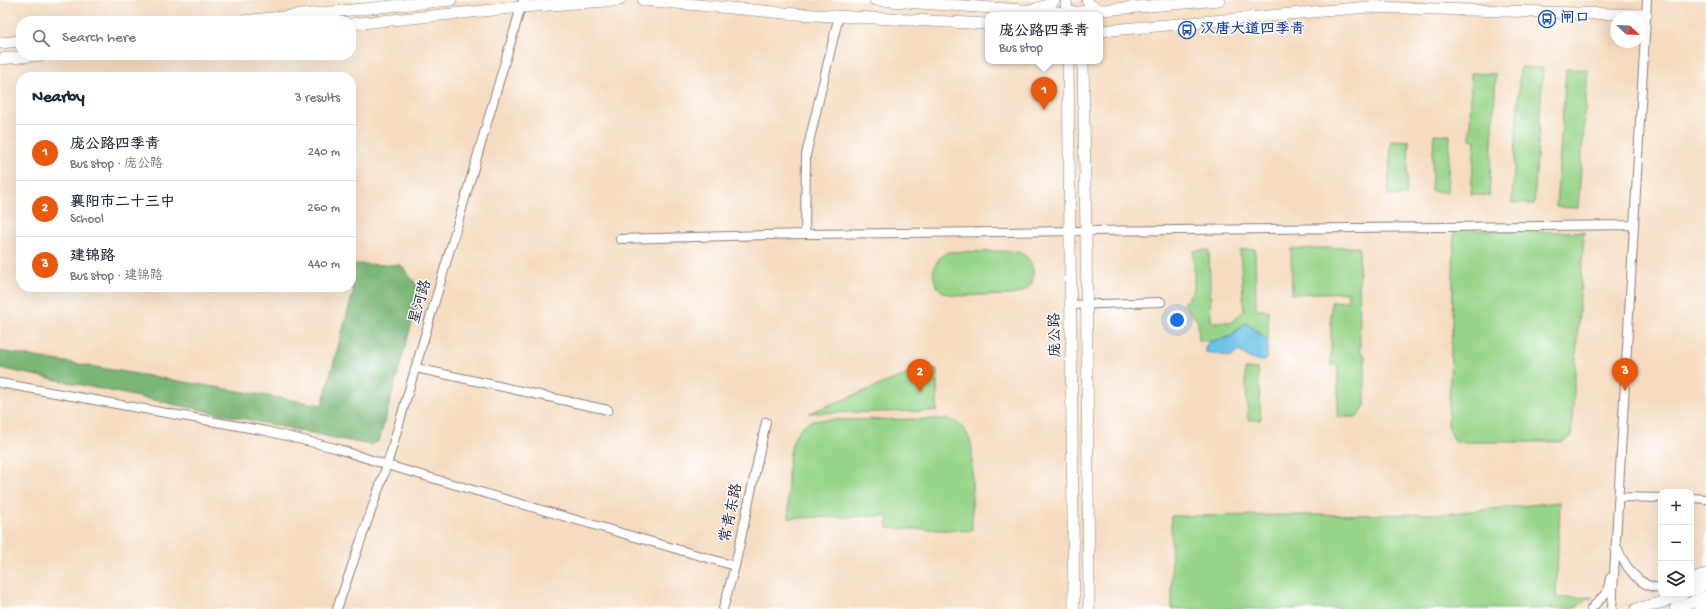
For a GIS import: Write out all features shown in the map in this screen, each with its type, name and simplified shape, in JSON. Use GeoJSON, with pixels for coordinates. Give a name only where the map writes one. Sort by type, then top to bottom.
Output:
{"type":"FeatureCollection","features":[{"type":"Feature","properties":{"kind":"main road"},"geometry":{"type":"LineString","coordinates":[[292,16],[450,0]]}},
{"type":"Feature","properties":{"kind":"main road"},"geometry":{"type":"LineString","coordinates":[[356,23],[522,3],[620,0]]}},
{"type":"Feature","properties":{"kind":"main road"},"geometry":{"type":"LineString","coordinates":[[643,0],[796,14],[839,15],[985,24]]}},
{"type":"Feature","properties":{"kind":"main road"},"geometry":{"type":"LineString","coordinates":[[875,0],[1048,12]]}},
{"type":"Feature","properties":{"kind":"main road"},"geometry":{"type":"LineString","coordinates":[[1028,10],[1051,4],[1054,0]]}},
{"type":"Feature","properties":{"kind":"main road"},"geometry":{"type":"LineString","coordinates":[[1066,0],[1067,12]]}},
{"type":"Feature","properties":{"kind":"main road"},"geometry":{"type":"LineString","coordinates":[[1083,0],[1084,12]]}},
{"type":"Feature","properties":{"kind":"main road"},"geometry":{"type":"LineString","coordinates":[[1087,0],[1090,5],[1100,10]]}},
{"type":"Feature","properties":{"kind":"main road"},"geometry":{"type":"LineString","coordinates":[[1089,12],[1220,0]]}},
{"type":"Feature","properties":{"kind":"main road"},"geometry":{"type":"LineString","coordinates":[[1103,31],[1368,7],[1610,14]]}},
{"type":"Feature","properties":{"kind":"main road"},"geometry":{"type":"LineString","coordinates":[[0,43],[16,41]]}},
{"type":"Feature","properties":{"kind":"main road"},"geometry":{"type":"LineString","coordinates":[[0,59],[16,57]]}},
{"type":"Feature","properties":{"kind":"main road","name":"庞公路"},"geometry":{"type":"LineString","coordinates":[[1066,64],[1070,231],[1074,609]]}},
{"type":"Feature","properties":{"kind":"main road","name":"庞公路"},"geometry":{"type":"LineString","coordinates":[[1083,64],[1089,609]]}},
{"type":"Feature","properties":{"kind":"main road"},"geometry":{"type":"LineString","coordinates":[[1694,580],[1706,574]]}},
{"type":"Feature","properties":{"kind":"main road"},"geometry":{"type":"LineString","coordinates":[[1694,590],[1706,585]]}},
{"type":"Feature","properties":{"kind":"main road"},"geometry":{"type":"LineString","coordinates":[[1660,603],[1669,597]]}},
{"type":"Feature","properties":{"kind":"main road"},"geometry":{"type":"LineString","coordinates":[[1636,609],[1660,603],[1675,597]]}},
{"type":"Feature","properties":{"kind":"main road"},"geometry":{"type":"LineString","coordinates":[[1675,609],[1706,597]]}},
{"type":"Feature","properties":{"kind":"main road"},"geometry":{"type":"LineString","coordinates":[[1700,609],[1706,607]]}},
{"type":"Feature","properties":{"kind":"street"},"geometry":{"type":"LineString","coordinates":[[1646,15],[1647,0]]}},
{"type":"Feature","properties":{"kind":"street","name":"星河路"},"geometry":{"type":"LineString","coordinates":[[338,609],[388,465],[522,3]]}},
{"type":"Feature","properties":{"kind":"street"},"geometry":{"type":"LineString","coordinates":[[805,234],[806,155],[839,15]]}},
{"type":"Feature","properties":{"kind":"street"},"geometry":{"type":"LineString","coordinates":[[1612,609],[1644,48]]}},
{"type":"Feature","properties":{"kind":"street"},"geometry":{"type":"LineString","coordinates":[[620,239],[805,234],[1634,226]]}},
{"type":"Feature","properties":{"kind":"street"},"geometry":{"type":"LineString","coordinates":[[1070,305],[1161,302]]}},
{"type":"Feature","properties":{"kind":"street"},"geometry":{"type":"LineString","coordinates":[[416,368],[608,410]]}},
{"type":"Feature","properties":{"kind":"street"},"geometry":{"type":"LineString","coordinates":[[0,383],[266,431],[334,448],[735,566]]}},
{"type":"Feature","properties":{"kind":"street","name":"常青东路"},"geometry":{"type":"LineString","coordinates":[[723,609],[735,566],[766,422]]}},
{"type":"Feature","properties":{"kind":"street"},"geometry":{"type":"LineString","coordinates":[[1619,496],[1658,498]]}},
{"type":"Feature","properties":{"kind":"street"},"geometry":{"type":"LineString","coordinates":[[1694,498],[1706,499]]}},
{"type":"Feature","properties":{"kind":"street"},"geometry":{"type":"LineString","coordinates":[[1616,544],[1621,557],[1631,572],[1645,583],[1658,588]]}},
{"type":"Feature","properties":{"kind":"street"},"geometry":{"type":"LineString","coordinates":[[1591,609],[1607,592],[1616,544]]}},
{"type":"Feature","properties":{"kind":"green space"},"geometry":{"type":"Polygon","coordinates":[[[1520,67],[1543,68],[1534,204],[1512,203],[1520,67]]]}},
{"type":"Feature","properties":{"kind":"green space"},"geometry":{"type":"Polygon","coordinates":[[[1566,69],[1588,70],[1578,208],[1556,207],[1566,69]]]}},
{"type":"Feature","properties":{"kind":"green space"},"geometry":{"type":"Polygon","coordinates":[[[1471,73],[1496,74],[1489,196],[1471,194],[1475,140],[1470,139],[1471,73]]]}},
{"type":"Feature","properties":{"kind":"green space"},"geometry":{"type":"Polygon","coordinates":[[[1434,134],[1450,135],[1447,192],[1431,191],[1434,134]]]}},
{"type":"Feature","properties":{"kind":"green space"},"geometry":{"type":"Polygon","coordinates":[[[1391,140],[1409,141],[1406,196],[1388,195],[1391,140]]]}},
{"type":"Feature","properties":{"kind":"green space"},"geometry":{"type":"Polygon","coordinates":[[[1454,230],[1584,232],[1571,437],[1562,442],[1455,442],[1448,426],[1454,230]]]}},
{"type":"Feature","properties":{"kind":"green space"},"geometry":{"type":"Polygon","coordinates":[[[1359,247],[1360,350],[1365,356],[1365,406],[1356,417],[1338,417],[1338,365],[1331,365],[1331,302],[1348,301],[1348,292],[1292,294],[1291,249],[1359,247]]]}},
{"type":"Feature","properties":{"kind":"green space"},"geometry":{"type":"Polygon","coordinates":[[[1255,249],[1256,310],[1268,310],[1268,340],[1246,323],[1230,337],[1212,341],[1199,341],[1198,322],[1184,303],[1194,290],[1194,251],[1209,250],[1211,322],[1232,322],[1244,310],[1240,250],[1255,249]]]}},
{"type":"Feature","properties":{"kind":"green space"},"geometry":{"type":"Polygon","coordinates":[[[1009,251],[1026,256],[1031,263],[1033,276],[1031,284],[1026,290],[1015,294],[1006,295],[956,296],[950,295],[939,289],[935,282],[935,266],[940,257],[944,254],[949,252],[1009,251]]]}},
{"type":"Feature","properties":{"kind":"green space"},"geometry":{"type":"Polygon","coordinates":[[[356,264],[401,265],[421,290],[379,441],[369,445],[0,368],[0,351],[322,405],[353,292],[356,292],[356,264]]]}},
{"type":"Feature","properties":{"kind":"green space"},"geometry":{"type":"Polygon","coordinates":[[[923,368],[937,370],[937,411],[809,413],[923,368]]]}},
{"type":"Feature","properties":{"kind":"green space"},"geometry":{"type":"Polygon","coordinates":[[[1245,369],[1258,369],[1261,420],[1248,420],[1245,369]]]}},
{"type":"Feature","properties":{"kind":"green space"},"geometry":{"type":"Polygon","coordinates":[[[949,419],[965,430],[972,448],[972,531],[888,528],[887,516],[789,518],[788,468],[790,455],[797,433],[804,425],[819,420],[949,419]]]}},
{"type":"Feature","properties":{"kind":"green space"},"geometry":{"type":"Polygon","coordinates":[[[1560,502],[1556,598],[1593,597],[1571,609],[1172,609],[1171,516],[1442,514],[1560,502]]]}},
{"type":"Feature","properties":{"kind":"water"},"geometry":{"type":"Polygon","coordinates":[[[1246,323],[1268,340],[1267,359],[1265,361],[1253,360],[1239,351],[1237,351],[1232,357],[1206,352],[1206,345],[1212,341],[1230,337],[1246,323]]]}},
{"type":"Feature","properties":{"kind":"place","name":"闸口"},"geometry":{"type":"Point","coordinates":[1547,19]}},
{"type":"Feature","properties":{"kind":"place","name":"汉唐大道四季青"},"geometry":{"type":"Point","coordinates":[1187,30]}},
{"type":"Feature","properties":{"kind":"place","name":"庞公路四季青"},"geometry":{"type":"Point","coordinates":[1044,110]}},
{"type":"Feature","properties":{"kind":"place","name":"建锦路"},"geometry":{"type":"Point","coordinates":[1625,391]}},
{"type":"Feature","properties":{"kind":"place","name":"襄阳市二十三中"},"geometry":{"type":"Point","coordinates":[920,392]}}]}
